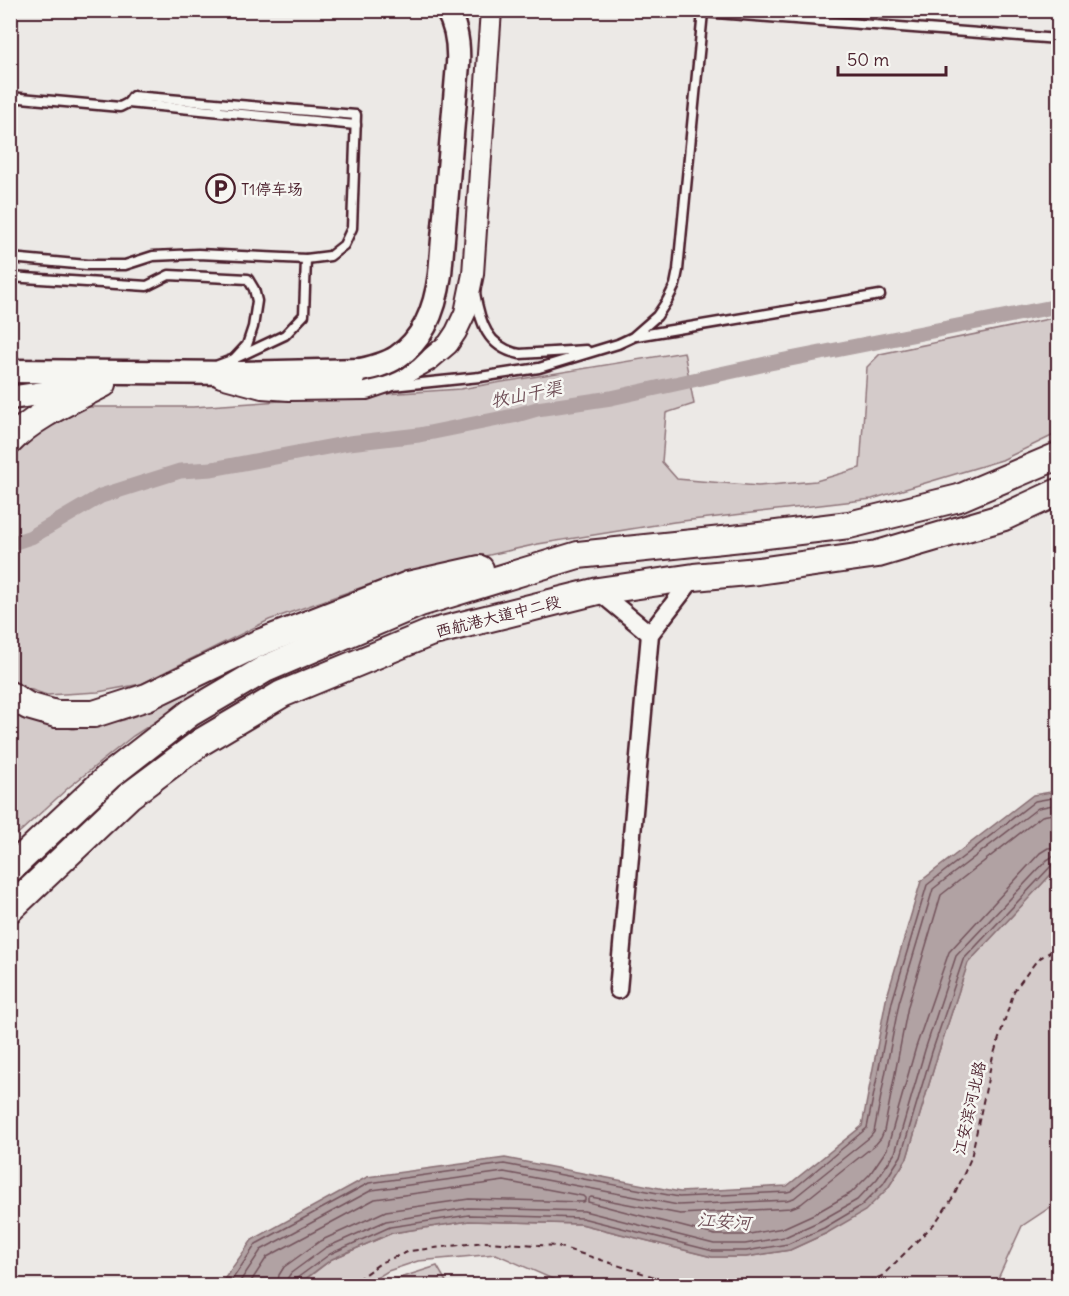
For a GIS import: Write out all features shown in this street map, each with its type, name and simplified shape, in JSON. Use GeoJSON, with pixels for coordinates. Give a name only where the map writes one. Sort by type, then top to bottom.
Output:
{"type":"FeatureCollection","features":[{"type":"Feature","properties":{"kind":"main road"},"geometry":{"type":"LineString","coordinates":[[10,371],[241,373],[364,379],[405,351],[428,321],[440,274],[459,48],[447,10]]}},
{"type":"Feature","properties":{"kind":"main road"},"geometry":{"type":"LineString","coordinates":[[10,398],[190,373]]}},
{"type":"Feature","properties":{"kind":"main road"},"geometry":{"type":"LineString","coordinates":[[10,441],[34,422],[103,384]]}},
{"type":"Feature","properties":{"kind":"main road","name":"西航港大道中二段"},"geometry":{"type":"LineString","coordinates":[[10,869],[109,776],[190,713],[265,669],[420,603],[578,555],[849,525],[959,498],[1059,456]]}},
{"type":"Feature","properties":{"kind":"main road","name":"西航港大道中二段"},"geometry":{"type":"LineString","coordinates":[[10,909],[129,796],[201,742],[282,694],[430,633],[598,591],[694,577],[758,572],[878,554],[1004,518],[1059,492]]}},
{"type":"Feature","properties":{"kind":"main road"},"geometry":{"type":"LineString","coordinates":[[10,694],[28,706],[56,714],[94,714],[147,698],[259,643],[408,585],[502,564],[578,555]]}},
{"type":"Feature","properties":{"kind":"street"},"geometry":{"type":"LineString","coordinates":[[364,379],[387,382],[429,360],[448,344],[465,313],[473,274],[491,10]]}},
{"type":"Feature","properties":{"kind":"street"},"geometry":{"type":"LineString","coordinates":[[618,990],[650,634],[694,577]]}},
{"type":"Feature","properties":{"kind":"street"},"geometry":{"type":"LineString","coordinates":[[598,591],[650,634]]}},
{"type":"Feature","properties":{"kind":"lane"},"geometry":{"type":"LineString","coordinates":[[633,337],[662,309],[675,285],[678,270],[682,246],[698,11],[1059,39]]}},
{"type":"Feature","properties":{"kind":"lane"},"geometry":{"type":"LineString","coordinates":[[10,97],[120,107],[131,100],[356,115],[352,228],[344,245],[330,256],[306,259],[198,254],[153,256],[125,265],[87,265],[10,258]]}},
{"type":"Feature","properties":{"kind":"lane"},"geometry":{"type":"LineString","coordinates":[[131,100],[356,125]]}},
{"type":"Feature","properties":{"kind":"lane"},"geometry":{"type":"LineString","coordinates":[[190,373],[234,359],[285,335],[304,315],[306,259]]}},
{"type":"Feature","properties":{"kind":"lane"},"geometry":{"type":"LineString","coordinates":[[473,274],[477,304],[484,328],[491,339],[504,349],[520,354],[596,350]]}},
{"type":"Feature","properties":{"kind":"lane"},"geometry":{"type":"LineString","coordinates":[[10,277],[147,286],[170,275],[248,279],[257,301],[253,327],[247,345],[234,359]]}},
{"type":"Feature","properties":{"kind":"lane"},"geometry":{"type":"LineString","coordinates":[[364,379],[480,377],[539,368],[618,344],[633,337],[880,295]]}},
{"type":"Feature","properties":{"kind":"path","name":"江安滨河北路"},"geometry":{"type":"LineString","coordinates":[[858,1286],[882,1276],[934,1223],[954,1196],[970,1158],[992,1060],[1014,991],[1037,960],[1059,947]]}},
{"type":"Feature","properties":{"kind":"path"},"geometry":{"type":"LineString","coordinates":[[348,1286],[382,1262],[410,1251],[484,1242],[557,1246],[683,1286]]}},
{"type":"Feature","properties":{"kind":"shaded area"},"geometry":{"type":"Polygon","coordinates":[[[1058,317],[1058,433],[1002,460],[872,499],[674,522],[538,544],[388,578],[269,620],[141,684],[98,692],[47,695],[17,685],[11,688],[11,458],[46,427],[80,407],[193,407],[460,389],[684,352],[694,404],[666,413],[662,462],[677,479],[758,486],[816,481],[860,468],[867,367],[880,354],[1058,317]]]}},
{"type":"Feature","properties":{"kind":"shaded area"},"geometry":{"type":"Polygon","coordinates":[[[262,653],[133,736],[68,788],[11,840],[11,712],[27,720],[73,729],[124,720],[262,653]]]}},
{"type":"Feature","properties":{"kind":"shaded area"},"geometry":{"type":"Polygon","coordinates":[[[1058,867],[1058,1202],[1022,1226],[995,1285],[566,1285],[496,1254],[418,1261],[388,1271],[365,1285],[297,1286],[332,1259],[392,1233],[469,1221],[581,1224],[712,1257],[746,1257],[790,1250],[827,1233],[888,1188],[907,1158],[968,962],[1058,867]]]}},
{"type":"Feature","properties":{"kind":"shaded area"},"geometry":{"type":"Polygon","coordinates":[[[437,1266],[448,1285],[379,1285],[381,1284],[437,1266]]]}},
{"type":"Feature","properties":{"kind":"water","name":"江安河"},"geometry":{"type":"Polygon","coordinates":[[[1058,791],[1058,867],[968,963],[907,1158],[888,1188],[865,1211],[827,1233],[790,1250],[746,1257],[712,1257],[581,1224],[469,1221],[392,1233],[332,1259],[297,1285],[220,1285],[252,1240],[367,1177],[505,1158],[680,1192],[787,1186],[862,1126],[886,1000],[921,881],[1033,795],[1058,791]]]}},
{"type":"Feature","properties":{"kind":"waterway","name":"牧山干渠"},"geometry":{"type":"LineString","coordinates":[[10,544],[31,537],[101,496],[180,471],[212,469],[349,443],[419,435],[537,409],[611,398],[770,363],[1058,306]]}},
{"type":"Feature","properties":{"kind":"place","name":"T1停车场"},"geometry":{"type":"Point","coordinates":[220,189]}}]}
